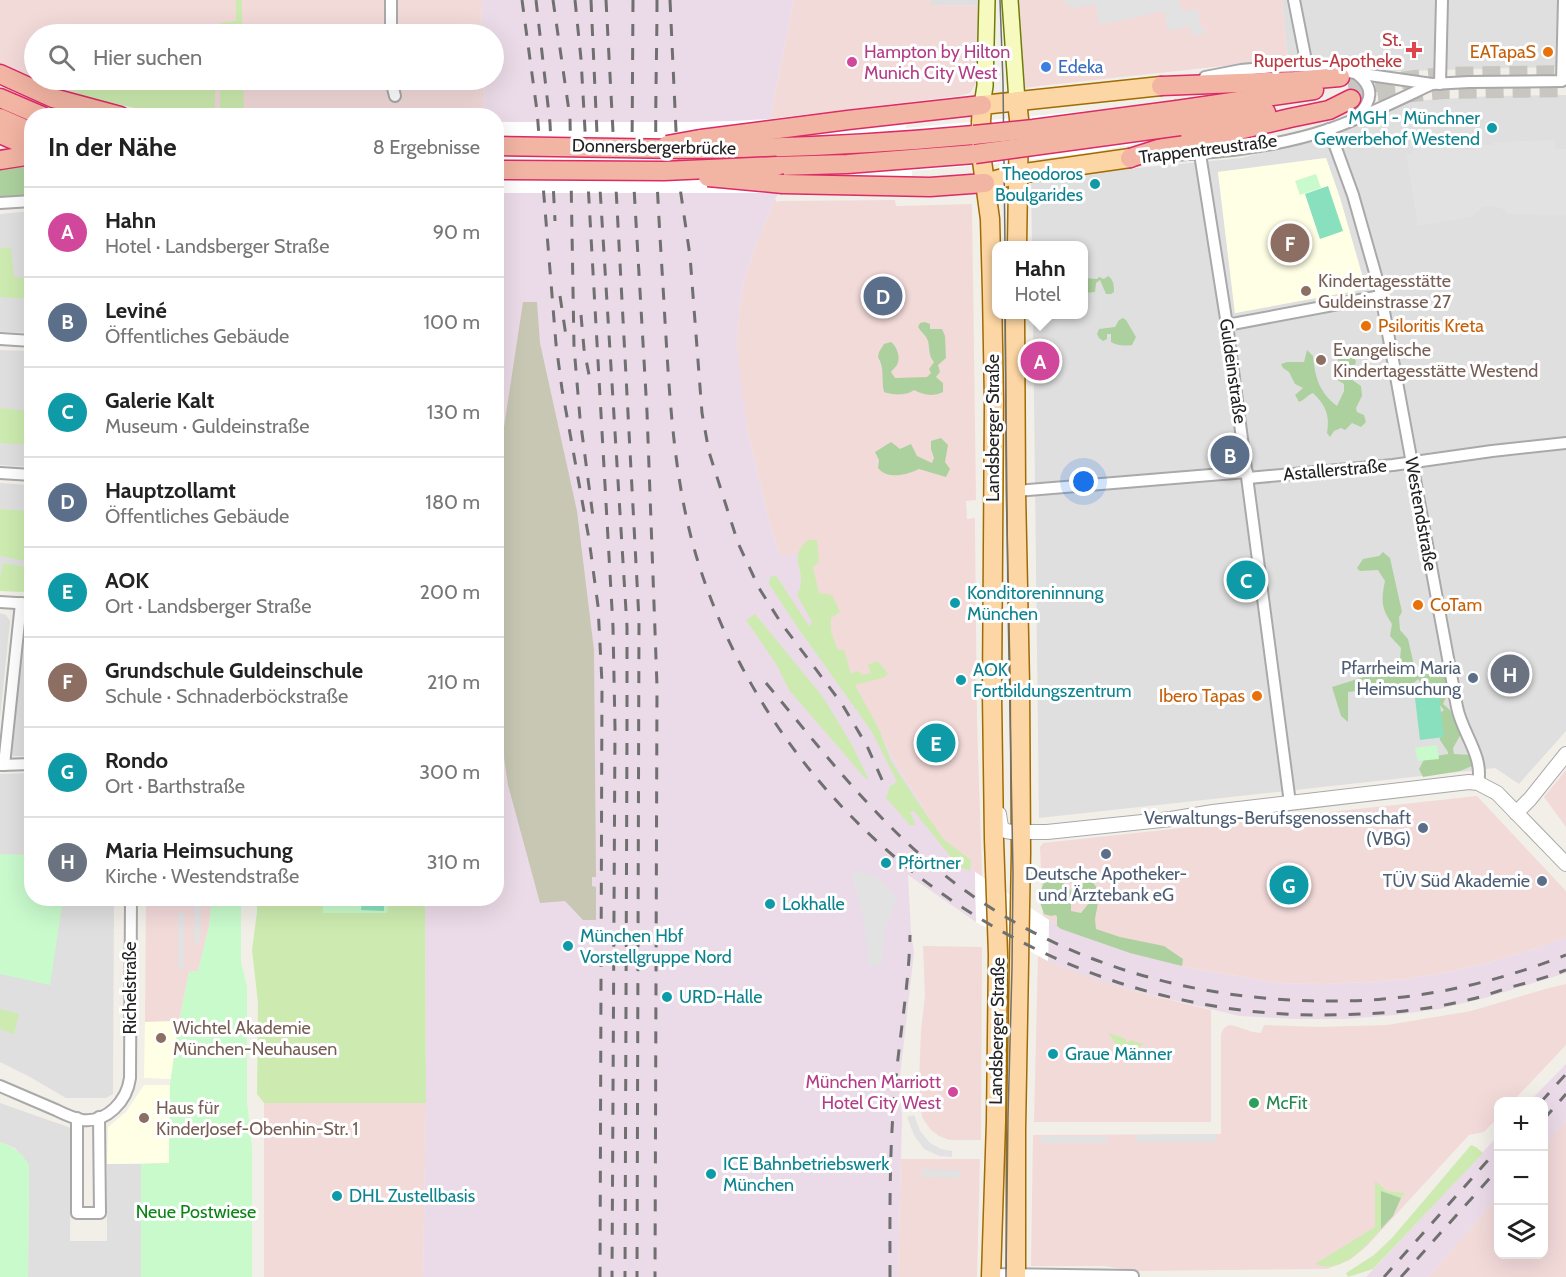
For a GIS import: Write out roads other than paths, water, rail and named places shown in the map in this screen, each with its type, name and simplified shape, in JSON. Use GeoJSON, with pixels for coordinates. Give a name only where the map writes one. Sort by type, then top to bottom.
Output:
{"type":"FeatureCollection","features":[{"type":"Feature","properties":{"kind":"highway"},"geometry":{"type":"LineString","coordinates":[[0,74],[24,85]]}},
{"type":"Feature","properties":{"kind":"highway"},"geometry":{"type":"LineString","coordinates":[[1161,86],[1294,81],[1349,84]]}},
{"type":"Feature","properties":{"kind":"highway"},"geometry":{"type":"LineString","coordinates":[[1130,158],[1158,149],[1329,110],[1349,84]]}},
{"type":"Feature","properties":{"kind":"highway","name":"Trappentreustraße"},"geometry":{"type":"LineString","coordinates":[[1179,118],[1349,84]]}},
{"type":"Feature","properties":{"kind":"highway"},"geometry":{"type":"LineString","coordinates":[[35,90],[53,98],[90,108]]}},
{"type":"Feature","properties":{"kind":"highway"},"geometry":{"type":"LineString","coordinates":[[0,98],[24,108]]}},
{"type":"Feature","properties":{"kind":"highway"},"geometry":{"type":"LineString","coordinates":[[650,148],[700,139],[982,105]]}},
{"type":"Feature","properties":{"kind":"highway"},"geometry":{"type":"LineString","coordinates":[[0,118],[24,128]]}},
{"type":"Feature","properties":{"kind":"highway"},"geometry":{"type":"LineString","coordinates":[[664,171],[847,164],[1026,148],[1179,118]]}},
{"type":"Feature","properties":{"kind":"highway","name":"Donnersbergerbrücke"},"geometry":{"type":"LineString","coordinates":[[504,146],[732,149],[812,146],[922,140],[1179,118]]}},
{"type":"Feature","properties":{"kind":"highway"},"geometry":{"type":"LineString","coordinates":[[0,134],[24,144]]}},
{"type":"Feature","properties":{"kind":"highway"},"geometry":{"type":"LineString","coordinates":[[0,160],[24,156]]}},
{"type":"Feature","properties":{"kind":"highway","name":"Donnersbergerbrücke"},"geometry":{"type":"LineString","coordinates":[[504,170],[664,171]]}},
{"type":"Feature","properties":{"kind":"highway"},"geometry":{"type":"LineString","coordinates":[[664,171],[783,184],[930,187],[985,183]]}},
{"type":"Feature","properties":{"kind":"main road","name":"Landsberger Straße"},"geometry":{"type":"LineString","coordinates":[[987,0],[985,86],[981,122],[982,161],[990,219],[992,296]]}},
{"type":"Feature","properties":{"kind":"main road"},"geometry":{"type":"LineString","coordinates":[[1010,0],[1019,119],[1017,241]]}},
{"type":"Feature","properties":{"kind":"main road"},"geometry":{"type":"LineString","coordinates":[[982,105],[1161,86]]}},
{"type":"Feature","properties":{"kind":"main road"},"geometry":{"type":"LineString","coordinates":[[985,183],[1018,174],[1130,158]]}},
{"type":"Feature","properties":{"kind":"main road","name":"Landsberger Straße"},"geometry":{"type":"LineString","coordinates":[[991,1275],[998,955],[992,694],[992,319]]}},
{"type":"Feature","properties":{"kind":"main road","name":"Landsberger Straße"},"geometry":{"type":"LineString","coordinates":[[1015,319],[1021,832],[1016,1276]]}},
{"type":"Feature","properties":{"kind":"street"},"geometry":{"type":"LineString","coordinates":[[391,0],[391,24]]}},
{"type":"Feature","properties":{"kind":"street"},"geometry":{"type":"LineString","coordinates":[[1294,0],[1307,66]]}},
{"type":"Feature","properties":{"kind":"street"},"geometry":{"type":"LineString","coordinates":[[1436,84],[1442,0]]}},
{"type":"Feature","properties":{"kind":"street","name":"Trappentreustraße"},"geometry":{"type":"LineString","coordinates":[[1161,86],[1241,70],[1307,66],[1349,84],[1395,78],[1436,84],[1562,81],[1564,0]]}},
{"type":"Feature","properties":{"kind":"street"},"geometry":{"type":"LineString","coordinates":[[1395,78],[1401,98]]}},
{"type":"Feature","properties":{"kind":"street"},"geometry":{"type":"LineString","coordinates":[[1349,84],[1365,80],[1368,84],[1366,105],[1355,118]]}},
{"type":"Feature","properties":{"kind":"street","name":"Trappentreustraße"},"geometry":{"type":"LineString","coordinates":[[1130,158],[1246,149],[1290,140],[1329,129],[1436,84]]}},
{"type":"Feature","properties":{"kind":"street"},"geometry":{"type":"LineString","coordinates":[[394,90],[395,96]]}},
{"type":"Feature","properties":{"kind":"street","name":"Westendstraße"},"geometry":{"type":"LineString","coordinates":[[1329,129],[1353,195],[1381,296],[1457,707],[1465,732],[1478,759],[1479,783]]}},
{"type":"Feature","properties":{"kind":"street","name":"Guldeinstraße"},"geometry":{"type":"LineString","coordinates":[[1200,153],[1227,325],[1290,803]]}},
{"type":"Feature","properties":{"kind":"street"},"geometry":{"type":"LineString","coordinates":[[0,203],[24,202]]}},
{"type":"Feature","properties":{"kind":"street"},"geometry":{"type":"LineString","coordinates":[[1227,325],[1381,296]]}},
{"type":"Feature","properties":{"kind":"street"},"geometry":{"type":"LineString","coordinates":[[0,339],[24,340]]}},
{"type":"Feature","properties":{"kind":"street","name":"Astallerstraße"},"geometry":{"type":"LineString","coordinates":[[1016,491],[1247,475],[1330,472],[1566,443]]}},
{"type":"Feature","properties":{"kind":"street"},"geometry":{"type":"LineString","coordinates":[[0,473],[24,474]]}},
{"type":"Feature","properties":{"kind":"street"},"geometry":{"type":"LineString","coordinates":[[0,602],[24,604]]}},
{"type":"Feature","properties":{"kind":"street"},"geometry":{"type":"LineString","coordinates":[[24,617],[2,765],[24,764]]}},
{"type":"Feature","properties":{"kind":"street"},"geometry":{"type":"LineString","coordinates":[[1516,813],[1566,754]]}},
{"type":"Feature","properties":{"kind":"street"},"geometry":{"type":"LineString","coordinates":[[1021,832],[1082,829],[1470,782],[1479,783],[1497,793],[1566,864]]}},
{"type":"Feature","properties":{"kind":"street","name":"Landsberger Straße"},"geometry":{"type":"LineString","coordinates":[[993,785],[1001,827],[1006,831],[1021,832]]}},
{"type":"Feature","properties":{"kind":"street","name":"Richelstraße"},"geometry":{"type":"LineString","coordinates":[[99,1117],[115,1109],[121,1102],[126,1094],[130,1078],[131,906]]}},
{"type":"Feature","properties":{"kind":"street"},"geometry":{"type":"LineString","coordinates":[[0,1086],[77,1118],[85,1120],[99,1117],[100,1213],[77,1213],[77,1118]]}},
{"type":"Feature","properties":{"kind":"street"},"geometry":{"type":"LineString","coordinates":[[991,1275],[1133,1276]]}},
{"type":"Feature","properties":{"kind":"tunnel"},"geometry":{"type":"LineString","coordinates":[[1348,86],[1443,76],[1566,74]]}},
{"type":"Feature","properties":{"kind":"tunnel"},"geometry":{"type":"LineString","coordinates":[[1351,99],[1444,90],[1566,88]]}},
{"type":"Feature","properties":{"kind":"tram line"},"geometry":{"type":"LineString","coordinates":[[1000,0],[1005,241]]}},
{"type":"Feature","properties":{"kind":"tram line"},"geometry":{"type":"LineString","coordinates":[[1005,319],[1013,873],[1006,1277]]}},
{"type":"Feature","properties":{"kind":"railway"},"geometry":{"type":"LineString","coordinates":[[522,0],[537,111],[556,344],[598,606],[602,683],[600,1277]]}},
{"type":"Feature","properties":{"kind":"railway"},"geometry":{"type":"LineString","coordinates":[[536,0],[550,123],[555,221]]}},
{"type":"Feature","properties":{"kind":"railway"},"geometry":{"type":"LineString","coordinates":[[553,0],[570,118],[574,347],[580,418],[593,517]]}},
{"type":"Feature","properties":{"kind":"railway"},"geometry":{"type":"LineString","coordinates":[[575,0],[581,59],[613,627],[615,728],[612,1277]]}},
{"type":"Feature","properties":{"kind":"railway"},"geometry":{"type":"LineString","coordinates":[[591,0],[598,156],[627,627],[625,1277]]}},
{"type":"Feature","properties":{"kind":"railway"},"geometry":{"type":"LineString","coordinates":[[606,0],[639,620],[637,1277]]}},
{"type":"Feature","properties":{"kind":"railway"},"geometry":{"type":"LineString","coordinates":[[633,0],[632,153],[647,412],[657,686],[655,1277]]}},
{"type":"Feature","properties":{"kind":"railway"},"geometry":{"type":"LineString","coordinates":[[657,0],[656,157],[667,352],[674,444],[691,535],[699,565],[739,661],[792,747],[859,824],[936,889],[1021,942],[1115,981],[1213,1006],[1316,1015],[1394,1012],[1472,999],[1566,970]]}},
{"type":"Feature","properties":{"kind":"railway"},"geometry":{"type":"LineString","coordinates":[[670,0],[678,174],[690,256],[702,413],[709,452],[738,543],[759,588],[781,623],[842,704],[867,746],[883,782]]}},
{"type":"Feature","properties":{"kind":"railway"},"geometry":{"type":"LineString","coordinates":[[560,296],[566,336]]}},
{"type":"Feature","properties":{"kind":"railway"},"geometry":{"type":"LineString","coordinates":[[581,315],[590,380]]}},
{"type":"Feature","properties":{"kind":"railway"},"geometry":{"type":"LineString","coordinates":[[766,683],[868,804],[937,869],[979,900],[1023,927],[1070,950],[1118,968],[1168,982],[1219,992],[1271,999],[1353,1001],[1406,997],[1453,989],[1499,978],[1566,955]]}},
{"type":"Feature","properties":{"kind":"railway"},"geometry":{"type":"LineString","coordinates":[[890,1277],[892,1136],[910,935]]}},
{"type":"Feature","properties":{"kind":"railway"},"geometry":{"type":"LineString","coordinates":[[1545,1097],[1566,1074]]}},
{"type":"Feature","properties":{"kind":"railway"},"geometry":{"type":"LineString","coordinates":[[1548,1114],[1566,1094]]}},
{"type":"Feature","properties":{"kind":"railway"},"geometry":{"type":"LineString","coordinates":[[1384,1277],[1496,1151]]}},
{"type":"Feature","properties":{"kind":"railway"},"geometry":{"type":"LineString","coordinates":[[1401,1277],[1494,1173]]}},
{"type":"Feature","properties":{"kind":"place","name":"St. Rupertus-Apotheke"},"geometry":{"type":"Point","coordinates":[1414,50]}},
{"type":"Feature","properties":{"kind":"place","name":"EATapaS"},"geometry":{"type":"Point","coordinates":[1548,52]}},
{"type":"Feature","properties":{"kind":"place","name":"Hampton by Hilton Munich City West"},"geometry":{"type":"Point","coordinates":[852,62]}},
{"type":"Feature","properties":{"kind":"place","name":"Edeka"},"geometry":{"type":"Point","coordinates":[1046,67]}},
{"type":"Feature","properties":{"kind":"place","name":"MGH - Münchner Gewerbehof Westend"},"geometry":{"type":"Point","coordinates":[1492,128]}},
{"type":"Feature","properties":{"kind":"place","name":"Theodoros Boulgarides"},"geometry":{"type":"Point","coordinates":[1095,184]}},
{"type":"Feature","properties":{"kind":"place","name":"Grundschule Guldeinschule"},"geometry":{"type":"Point","coordinates":[1290,243]}},
{"type":"Feature","properties":{"kind":"place","name":"Kindertagesstätte Guldeinstrasse 27"},"geometry":{"type":"Point","coordinates":[1306,291]}},
{"type":"Feature","properties":{"kind":"place","name":"Hauptzollamt"},"geometry":{"type":"Point","coordinates":[883,296]}},
{"type":"Feature","properties":{"kind":"place","name":"Psiloritis Kreta"},"geometry":{"type":"Point","coordinates":[1366,326]}},
{"type":"Feature","properties":{"kind":"place","name":"Evangelische Kindertagesstätte Westend"},"geometry":{"type":"Point","coordinates":[1321,360]}},
{"type":"Feature","properties":{"kind":"place","name":"Hahn"},"geometry":{"type":"Point","coordinates":[1040,361]}},
{"type":"Feature","properties":{"kind":"place","name":"Leviné"},"geometry":{"type":"Point","coordinates":[1230,455]}},
{"type":"Feature","properties":{"kind":"place","name":"Galerie Kalt"},"geometry":{"type":"Point","coordinates":[1246,580]}},
{"type":"Feature","properties":{"kind":"place","name":"Konditoreninnung München"},"geometry":{"type":"Point","coordinates":[955,603]}},
{"type":"Feature","properties":{"kind":"place","name":"CoTam"},"geometry":{"type":"Point","coordinates":[1418,605]}},
{"type":"Feature","properties":{"kind":"place","name":"Maria Heimsuchung"},"geometry":{"type":"Point","coordinates":[1510,674]}},
{"type":"Feature","properties":{"kind":"place","name":"Pfarrheim Maria Heimsuchung"},"geometry":{"type":"Point","coordinates":[1473,678]}},
{"type":"Feature","properties":{"kind":"place","name":"AOK Fortbildungszentrum"},"geometry":{"type":"Point","coordinates":[961,680]}},
{"type":"Feature","properties":{"kind":"place","name":"Ibero Tapas"},"geometry":{"type":"Point","coordinates":[1257,696]}},
{"type":"Feature","properties":{"kind":"place","name":"AOK"},"geometry":{"type":"Point","coordinates":[936,743]}},
{"type":"Feature","properties":{"kind":"place","name":"Verwaltungs-Berufsgenossenschaft (VBG)"},"geometry":{"type":"Point","coordinates":[1423,828]}},
{"type":"Feature","properties":{"kind":"place","name":"Deutsche Apotheker- und Ärztebank eG"},"geometry":{"type":"Point","coordinates":[1106,854]}},
{"type":"Feature","properties":{"kind":"place","name":"Pförtner"},"geometry":{"type":"Point","coordinates":[886,863]}},
{"type":"Feature","properties":{"kind":"place","name":"TÜV Süd Akademie"},"geometry":{"type":"Point","coordinates":[1542,881]}},
{"type":"Feature","properties":{"kind":"place","name":"Rondo"},"geometry":{"type":"Point","coordinates":[1289,885]}},
{"type":"Feature","properties":{"kind":"place","name":"Lokhalle"},"geometry":{"type":"Point","coordinates":[770,904]}},
{"type":"Feature","properties":{"kind":"place","name":"München Hbf Vorstellgruppe Nord"},"geometry":{"type":"Point","coordinates":[568,946]}},
{"type":"Feature","properties":{"kind":"place","name":"URD-Halle"},"geometry":{"type":"Point","coordinates":[667,997]}},
{"type":"Feature","properties":{"kind":"place","name":"Wichtel Akademie München-Neuhausen"},"geometry":{"type":"Point","coordinates":[161,1038]}},
{"type":"Feature","properties":{"kind":"place","name":"Graue Männer"},"geometry":{"type":"Point","coordinates":[1053,1054]}},
{"type":"Feature","properties":{"kind":"place","name":"München Marriott Hotel City West"},"geometry":{"type":"Point","coordinates":[953,1092]}},
{"type":"Feature","properties":{"kind":"place","name":"McFit"},"geometry":{"type":"Point","coordinates":[1254,1103]}},
{"type":"Feature","properties":{"kind":"place","name":"Haus für KinderJosef-Obenhin-Str. 1"},"geometry":{"type":"Point","coordinates":[144,1118]}},
{"type":"Feature","properties":{"kind":"place","name":"ICE Bahnbetriebswerk München"},"geometry":{"type":"Point","coordinates":[711,1174]}},
{"type":"Feature","properties":{"kind":"place","name":"DHL Zustellbasis"},"geometry":{"type":"Point","coordinates":[337,1196]}},
{"type":"Feature","properties":{"kind":"park label","name":"Neue Postwiese"},"geometry":{"type":"Point","coordinates":[196,1212]}}]}
